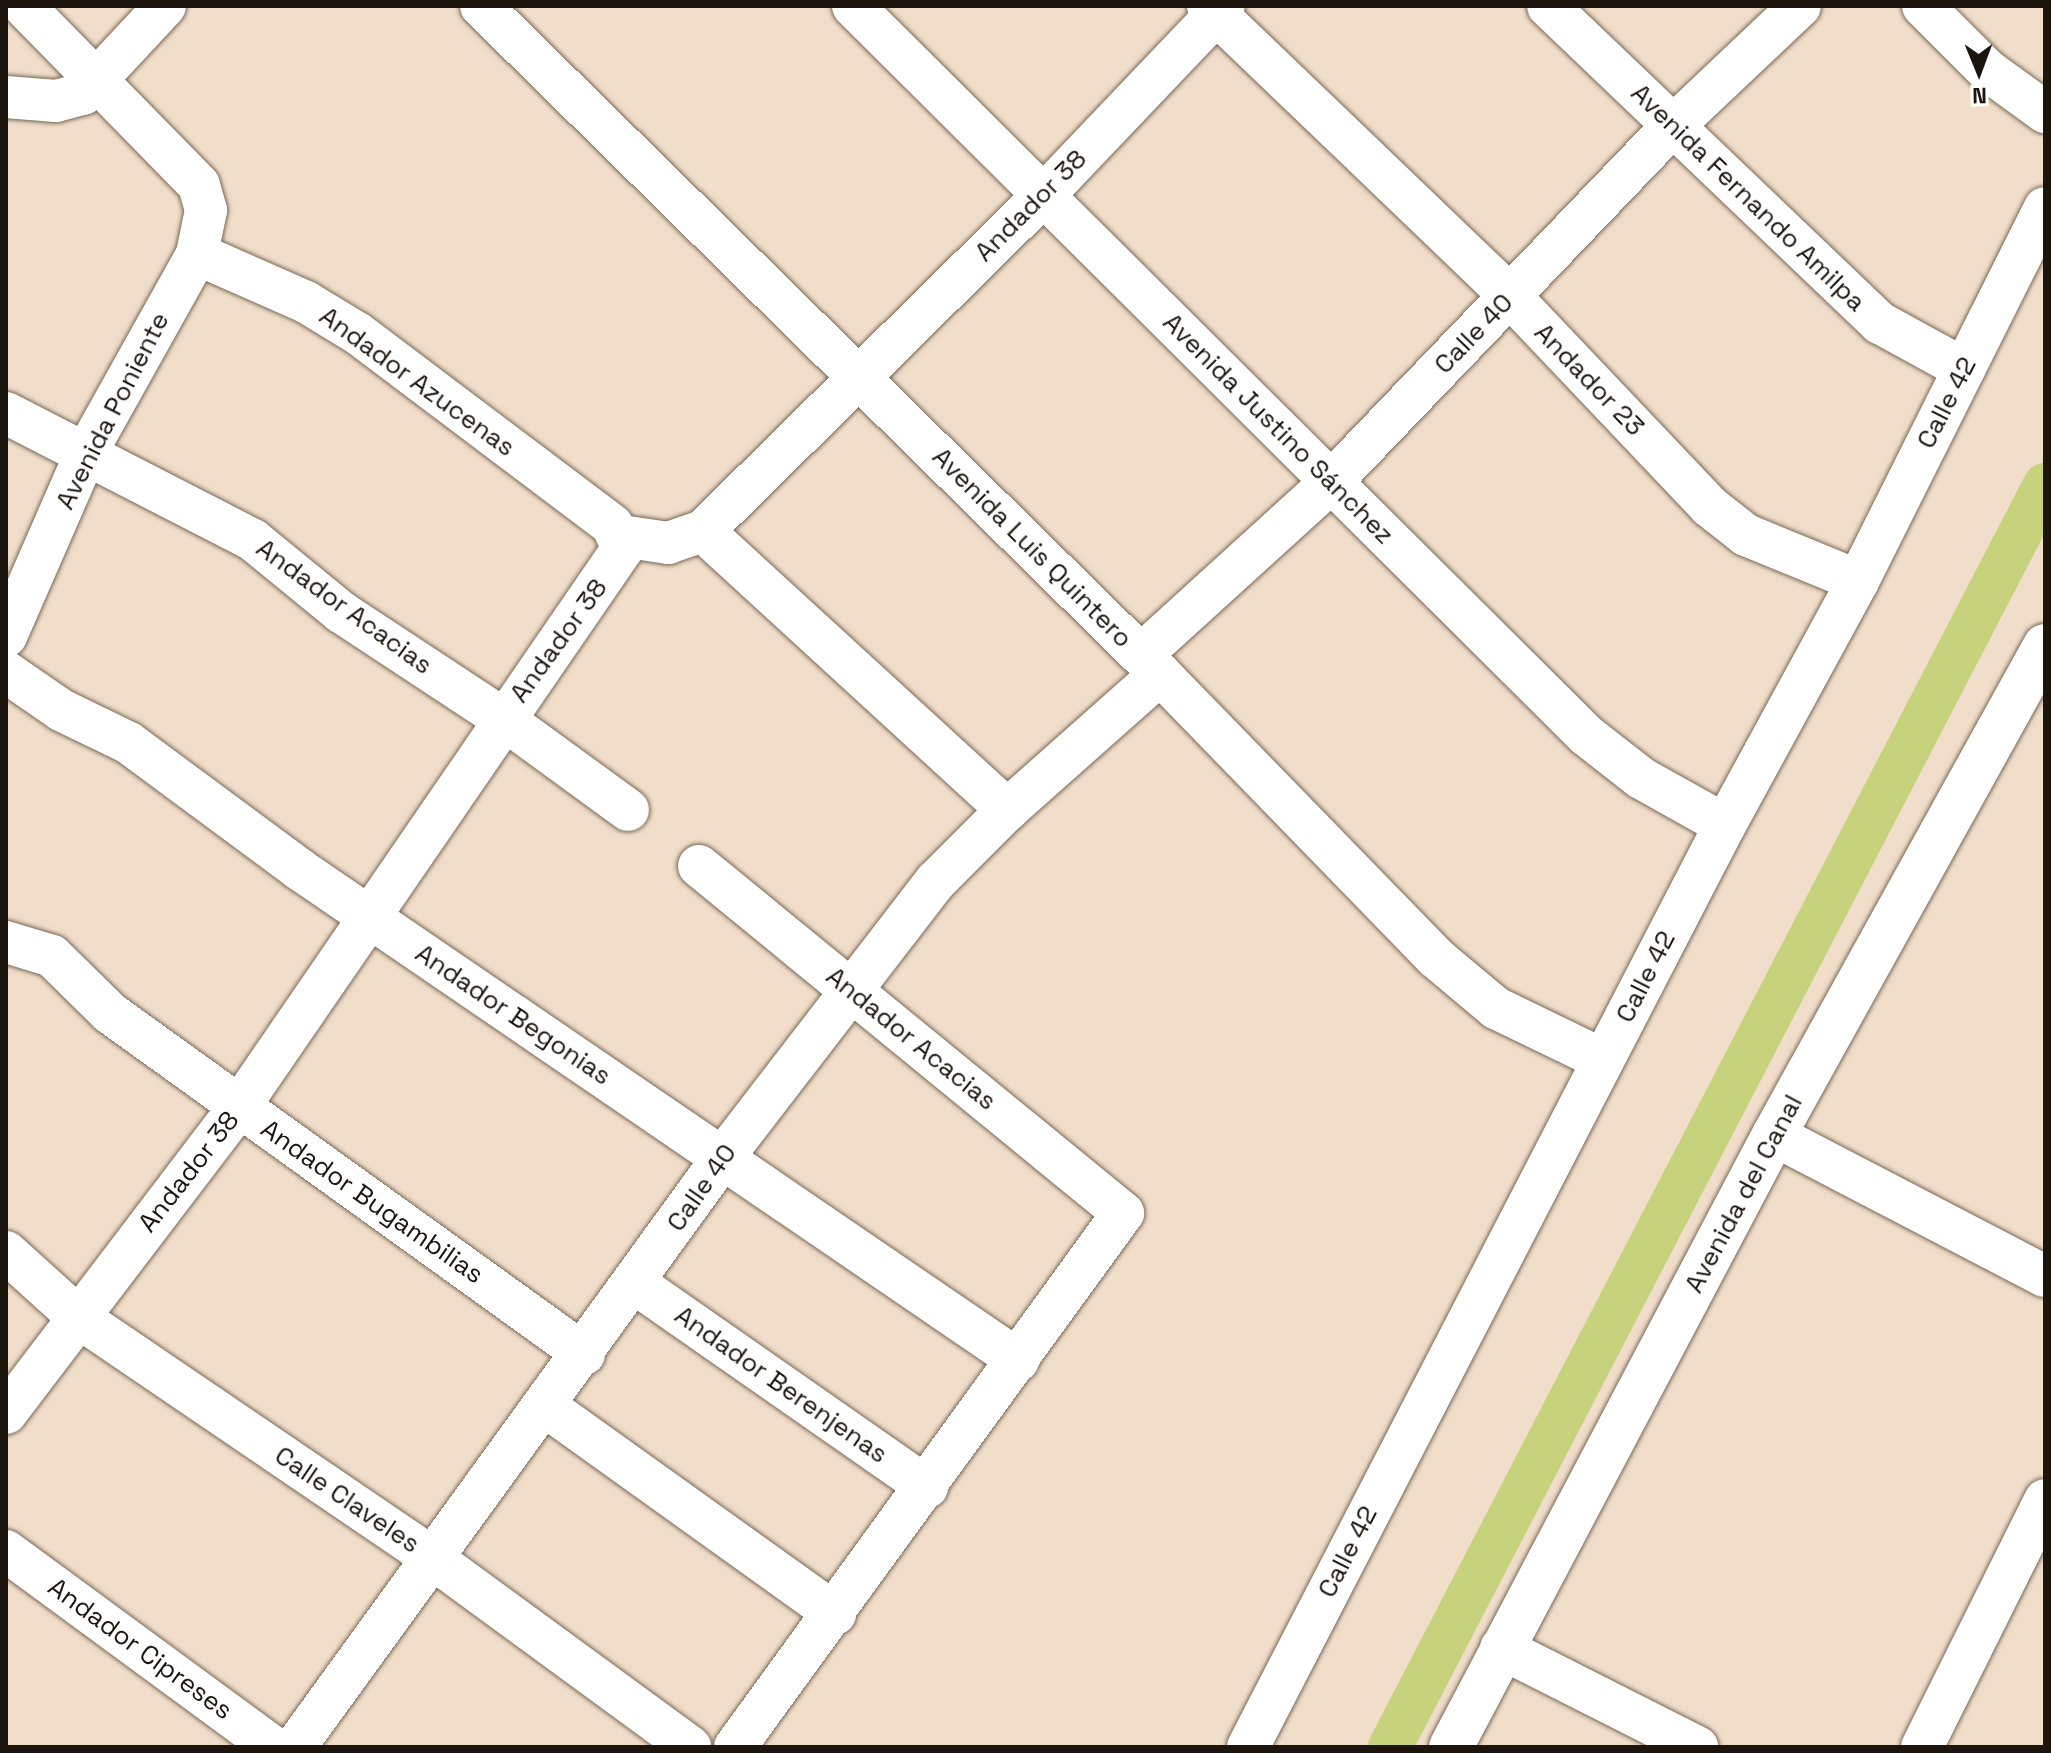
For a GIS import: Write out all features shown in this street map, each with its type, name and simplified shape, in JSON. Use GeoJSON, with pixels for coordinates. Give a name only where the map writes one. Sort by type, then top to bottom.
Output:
{"type":"FeatureCollection","features":[{"type":"Feature","properties":{"kind":"street"},"geometry":{"type":"LineString","coordinates":[[24,6],[97,82]]}},
{"type":"Feature","properties":{"kind":"street"},"geometry":{"type":"LineString","coordinates":[[6,97],[56,101],[83,94],[165,6]]}},
{"type":"Feature","properties":{"kind":"street","name":"Avenida Luis Quintero"},"geometry":{"type":"LineString","coordinates":[[481,6],[1150,664],[1435,957],[1496,1008],[1603,1060]]}},
{"type":"Feature","properties":{"kind":"street","name":"Avenida Justino Sánchez"},"geometry":{"type":"LineString","coordinates":[[853,6],[1586,735],[1641,778],[1725,825]]}},
{"type":"Feature","properties":{"kind":"street","name":"Avenida Fernando Amilpa"},"geometry":{"type":"LineString","coordinates":[[1548,6],[1880,323],[1964,369]]}},
{"type":"Feature","properties":{"kind":"street","name":"Calle 40"},"geometry":{"type":"LineString","coordinates":[[295,1747],[636,1284],[724,1156],[854,993],[936,881],[1331,482],[1672,127],[1800,6]]}},
{"type":"Feature","properties":{"kind":"street"},"geometry":{"type":"LineString","coordinates":[[1923,6],[1987,70],[2045,112]]}},
{"type":"Feature","properties":{"kind":"street","name":"Andador 38"},"geometry":{"type":"LineString","coordinates":[[6,1413],[239,1107],[502,718],[618,560],[621,536],[668,543],[703,531],[1043,196],[1216,9]]}},
{"type":"Feature","properties":{"kind":"street","name":"Andador 23"},"geometry":{"type":"LineString","coordinates":[[1216,9],[1510,296],[1709,506],[1746,535],[1858,581]]}},
{"type":"Feature","properties":{"kind":"street","name":"Avenida Poniente"},"geometry":{"type":"LineString","coordinates":[[6,636],[86,453],[197,254],[206,210],[199,185],[97,82]]}},
{"type":"Feature","properties":{"kind":"street","name":"Calle 42"},"geometry":{"type":"LineString","coordinates":[[1248,1747],[1725,825],[1858,581],[2045,208]]}},
{"type":"Feature","properties":{"kind":"street","name":"Andador Azucenas"},"geometry":{"type":"LineString","coordinates":[[197,254],[306,302],[357,333],[621,536]]}},
{"type":"Feature","properties":{"kind":"street","name":"Andador Acacias"},"geometry":{"type":"LineString","coordinates":[[6,413],[253,540],[341,612],[502,718],[628,810]]}},
{"type":"Feature","properties":{"kind":"street"},"geometry":{"type":"LineString","coordinates":[[703,531],[1007,810]]}},
{"type":"Feature","properties":{"kind":"street","name":"Avenida del Canal"},"geometry":{"type":"LineString","coordinates":[[1451,1747],[1774,1135],[2045,646]]}},
{"type":"Feature","properties":{"kind":"street","name":"Andador Begonias"},"geometry":{"type":"LineString","coordinates":[[6,672],[61,710],[129,743],[369,917],[724,1156],[1018,1360]]}},
{"type":"Feature","properties":{"kind":"street","name":"Andador Acacias"},"geometry":{"type":"LineString","coordinates":[[699,866],[1123,1213],[1018,1360]]}},
{"type":"Feature","properties":{"kind":"street","name":"Andador Bugambilias"},"geometry":{"type":"LineString","coordinates":[[6,942],[52,956],[110,1013],[584,1354]]}},
{"type":"Feature","properties":{"kind":"street"},"geometry":{"type":"LineString","coordinates":[[1774,1135],[2045,1276]]}},
{"type":"Feature","properties":{"kind":"street","name":"Calle Claveles"},"geometry":{"type":"LineString","coordinates":[[6,1252],[78,1317],[432,1558],[690,1747]]}},
{"type":"Feature","properties":{"kind":"street","name":"Andador Berenjenas"},"geometry":{"type":"LineString","coordinates":[[636,1284],[927,1487]]}},
{"type":"Feature","properties":{"kind":"street"},"geometry":{"type":"LineString","coordinates":[[735,1747],[1018,1360]]}},
{"type":"Feature","properties":{"kind":"street"},"geometry":{"type":"LineString","coordinates":[[545,1406],[835,1614]]}},
{"type":"Feature","properties":{"kind":"street"},"geometry":{"type":"LineString","coordinates":[[1922,1747],[2045,1500]]}},
{"type":"Feature","properties":{"kind":"street","name":"Andador Cipreses"},"geometry":{"type":"LineString","coordinates":[[6,1551],[273,1747]]}},
{"type":"Feature","properties":{"kind":"street"},"geometry":{"type":"LineString","coordinates":[[1501,1648],[1697,1747]]}},
{"type":"Feature","properties":{"kind":"waterway"},"geometry":{"type":"LineString","coordinates":[[1390,1747],[2045,485]]}}]}
